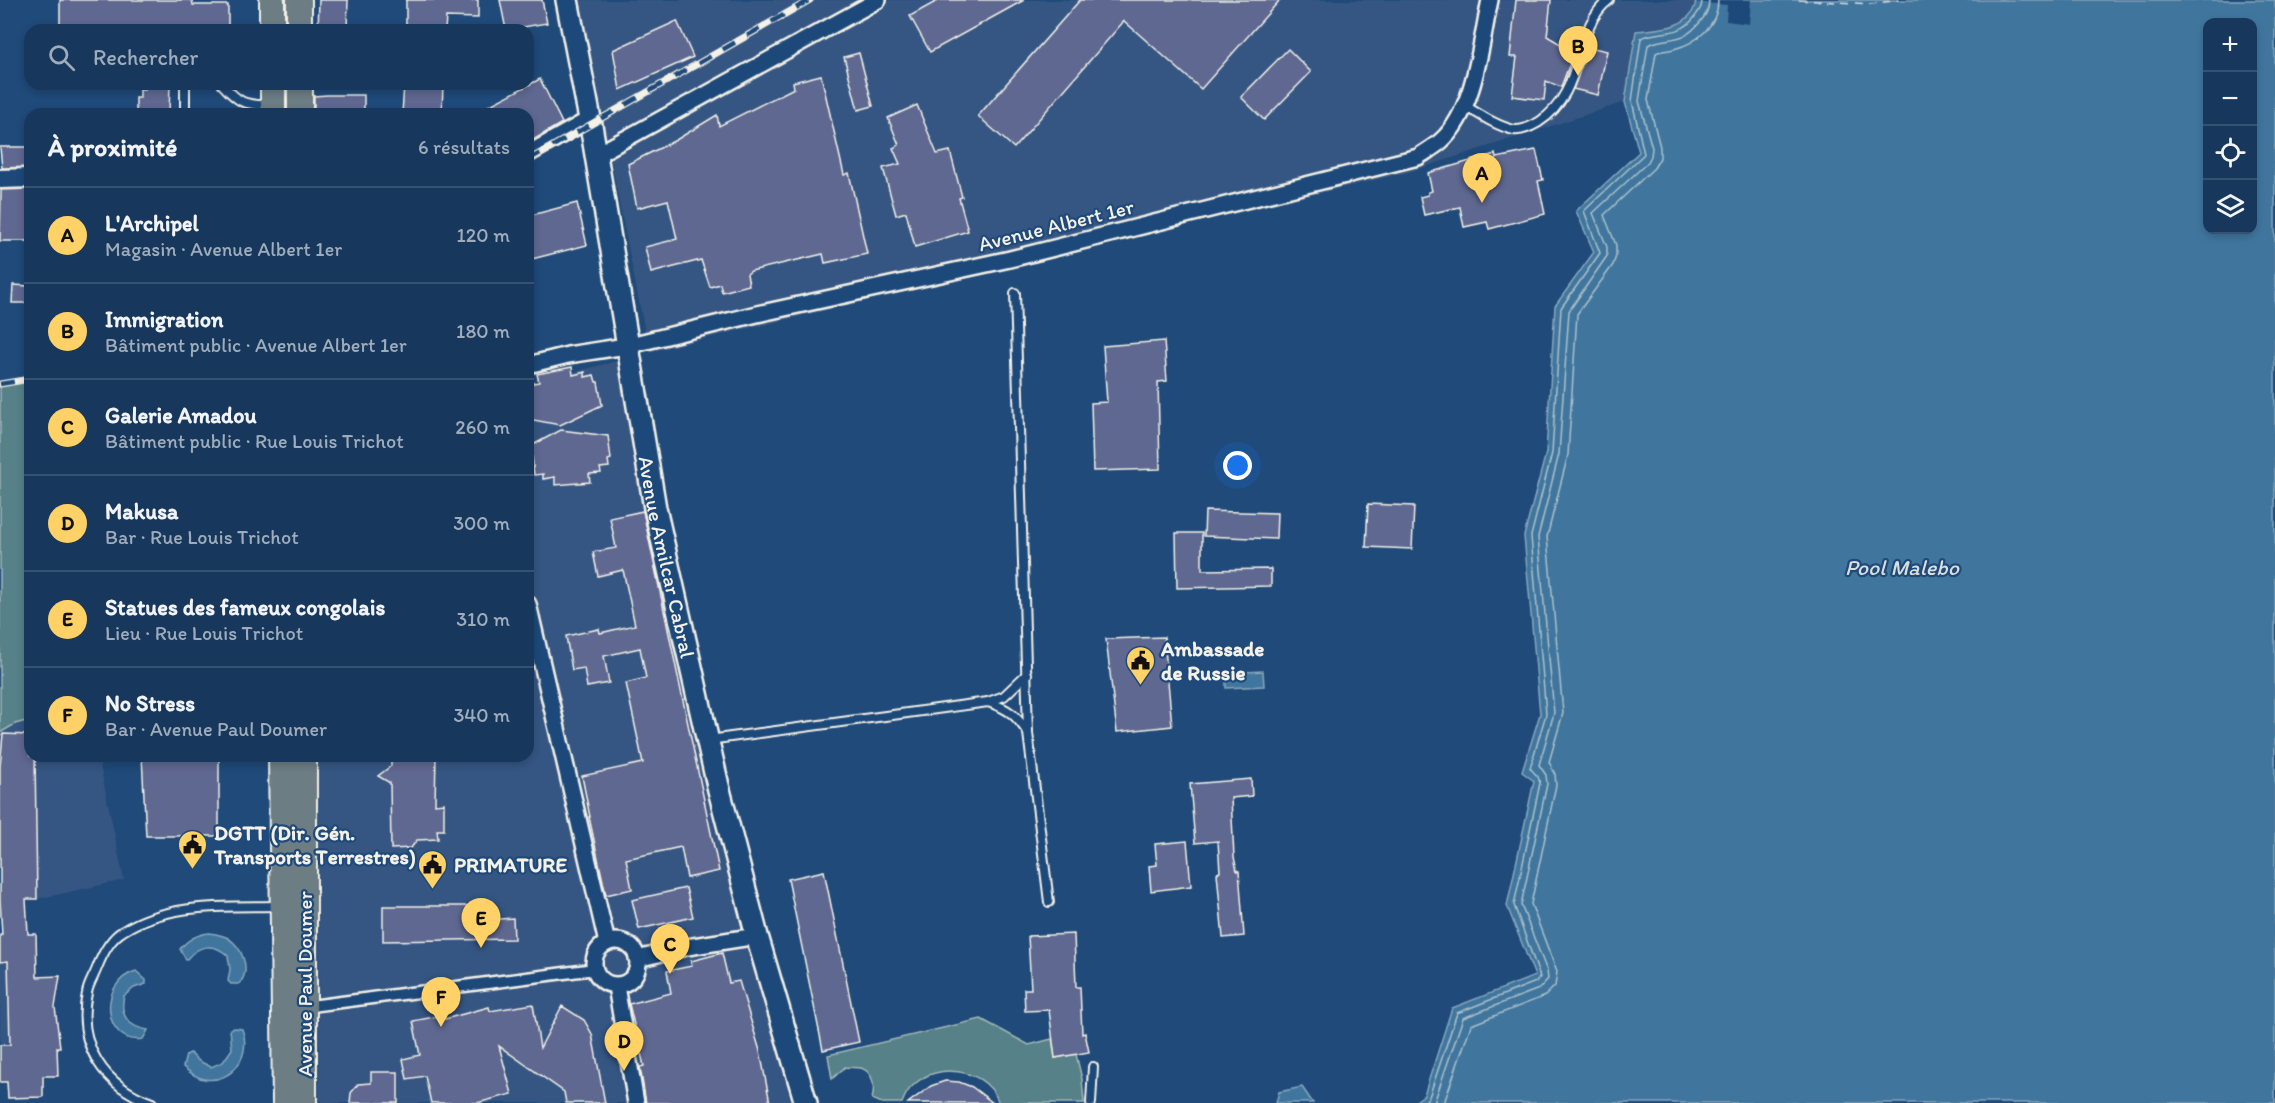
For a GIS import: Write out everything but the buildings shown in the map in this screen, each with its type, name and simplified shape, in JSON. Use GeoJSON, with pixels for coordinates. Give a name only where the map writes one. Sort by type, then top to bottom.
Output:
{"type":"FeatureCollection","features":[{"type":"Feature","properties":{"kind":"main road"},"geometry":{"type":"LineString","coordinates":[[272,0],[272,24]]}},
{"type":"Feature","properties":{"kind":"main road"},"geometry":{"type":"LineString","coordinates":[[299,0],[299,24]]}},
{"type":"Feature","properties":{"kind":"main road","name":"Avenue Amilcar Cabral"},"geometry":{"type":"LineString","coordinates":[[567,0],[590,119],[654,508],[757,936],[806,1103]]}},
{"type":"Feature","properties":{"kind":"main road"},"geometry":{"type":"LineString","coordinates":[[273,102],[300,102]]}},
{"type":"Feature","properties":{"kind":"main road","name":"Avenue Paul Doumer"},"geometry":{"type":"LineString","coordinates":[[285,1103],[293,907],[293,764]]}},
{"type":"Feature","properties":{"kind":"main road","name":"Avenue Paul Doumer"},"geometry":{"type":"LineString","coordinates":[[293,907],[303,1008],[304,1103]]}},
{"type":"Feature","properties":{"kind":"street"},"geometry":{"type":"LineString","coordinates":[[596,155],[878,0]]}},
{"type":"Feature","properties":{"kind":"street","name":"Avenue Albert 1er"},"geometry":{"type":"LineString","coordinates":[[534,364],[568,355],[626,346],[757,314],[1010,259],[1418,157],[1441,141],[1454,125],[1464,105],[1475,74],[1490,0]]}},
{"type":"Feature","properties":{"kind":"street"},"geometry":{"type":"LineString","coordinates":[[534,151],[590,119]]}},
{"type":"Feature","properties":{"kind":"street"},"geometry":{"type":"LineString","coordinates":[[0,179],[24,178]]}},
{"type":"Feature","properties":{"kind":"street"},"geometry":{"type":"LineString","coordinates":[[534,630],[607,943]]}},
{"type":"Feature","properties":{"kind":"street"},"geometry":{"type":"LineString","coordinates":[[637,959],[687,946],[757,936]]}},
{"type":"Feature","properties":{"kind":"street"},"geometry":{"type":"LineString","coordinates":[[615,941],[631,947],[637,959],[636,972],[625,984],[616,986],[600,980],[595,969],[595,955],[607,943],[615,941]]}},
{"type":"Feature","properties":{"kind":"street"},"geometry":{"type":"LineString","coordinates":[[303,1008],[595,969]]}},
{"type":"Feature","properties":{"kind":"street"},"geometry":{"type":"LineString","coordinates":[[616,986],[636,1103]]}},
{"type":"Feature","properties":{"kind":"lane"},"geometry":{"type":"LineString","coordinates":[[1464,105],[1503,126],[1516,130],[1531,127],[1544,119],[1558,105],[1569,88],[1593,17],[1609,0]]}},
{"type":"Feature","properties":{"kind":"lane"},"geometry":{"type":"LineString","coordinates":[[184,90],[185,108]]}},
{"type":"Feature","properties":{"kind":"lane"},"geometry":{"type":"LineString","coordinates":[[226,90],[231,96],[246,104],[273,102]]}},
{"type":"Feature","properties":{"kind":"lane"},"geometry":{"type":"LineString","coordinates":[[1015,293],[1029,734],[1049,902]]}},
{"type":"Feature","properties":{"kind":"lane"},"geometry":{"type":"LineString","coordinates":[[708,740],[988,702],[1004,696],[1027,674]]}},
{"type":"Feature","properties":{"kind":"lane"},"geometry":{"type":"LineString","coordinates":[[988,702],[1002,706],[1017,716],[1029,734]]}},
{"type":"Feature","properties":{"kind":"lane"},"geometry":{"type":"LineString","coordinates":[[152,1103],[142,1100],[113,1082],[93,1058],[85,1028],[87,993],[103,954],[121,932],[153,916],[182,910],[293,907]]}},
{"type":"Feature","properties":{"kind":"lane"},"geometry":{"type":"LineString","coordinates":[[1091,1103],[1093,1067]]}},
{"type":"Feature","properties":{"kind":"shaded area"},"geometry":{"type":"Polygon","coordinates":[[[579,0],[1696,0],[1695,7],[1683,23],[1667,28],[1636,31],[1625,102],[1409,172],[649,352],[579,0]]]}},
{"type":"Feature","properties":{"kind":"shaded area"},"geometry":{"type":"Polygon","coordinates":[[[617,361],[791,1103],[319,1103],[318,762],[534,762],[534,382],[617,361]]]}},
{"type":"Feature","properties":{"kind":"shaded area"},"geometry":{"type":"Polygon","coordinates":[[[0,544],[24,587],[24,762],[99,762],[124,880],[37,899],[0,899],[0,544]]]}},
{"type":"Feature","properties":{"kind":"shaded area"},"geometry":{"type":"Polygon","coordinates":[[[8,961],[10,1045],[0,1045],[0,962],[8,961]]]}},
{"type":"Feature","properties":{"kind":"green space"},"geometry":{"type":"Polygon","coordinates":[[[24,380],[24,722],[0,733],[0,384],[24,380]]]}},
{"type":"Feature","properties":{"kind":"green space"},"geometry":{"type":"Polygon","coordinates":[[[981,1019],[1029,1045],[1052,1039],[1055,1058],[1076,1054],[1082,1079],[1084,1103],[999,1103],[991,1089],[980,1079],[966,1073],[950,1071],[935,1073],[921,1079],[910,1089],[902,1103],[882,1103],[872,1099],[873,1081],[869,1073],[861,1068],[845,1067],[832,1079],[828,1055],[981,1019]]]}},
{"type":"Feature","properties":{"kind":"water","name":"Pool Malebo"},"geometry":{"type":"Polygon","coordinates":[[[1696,0],[2275,0],[2275,1103],[1413,1103],[1424,1095],[1452,1008],[1535,976],[1507,906],[1534,781],[1522,772],[1540,714],[1524,536],[1546,453],[1555,306],[1594,252],[1576,211],[1639,152],[1625,102],[1636,31],[1673,26],[1688,17],[1696,0]]]}},
{"type":"Feature","properties":{"kind":"water"},"geometry":{"type":"Polygon","coordinates":[[[1263,671],[1264,686],[1226,688],[1226,673],[1263,671]]]}},
{"type":"Feature","properties":{"kind":"water"},"geometry":{"type":"Polygon","coordinates":[[[210,933],[228,938],[241,953],[245,972],[239,984],[231,984],[228,981],[230,969],[228,956],[217,949],[201,948],[186,960],[180,949],[183,945],[197,936],[210,933]]]}},
{"type":"Feature","properties":{"kind":"water"},"geometry":{"type":"Polygon","coordinates":[[[136,971],[146,980],[146,984],[134,988],[124,996],[123,1009],[124,1015],[131,1023],[148,1030],[143,1039],[130,1039],[120,1033],[113,1024],[110,1012],[110,1000],[115,988],[123,978],[136,971]]]}},
{"type":"Feature","properties":{"kind":"water"},"geometry":{"type":"Polygon","coordinates":[[[230,1029],[242,1029],[244,1048],[238,1065],[231,1072],[224,1077],[204,1079],[195,1076],[183,1067],[186,1055],[190,1053],[211,1067],[223,1062],[232,1049],[230,1029]]]}},
{"type":"Feature","properties":{"kind":"water"},"geometry":{"type":"Polygon","coordinates":[[[1302,1087],[1313,1103],[1276,1103],[1279,1092],[1302,1087]]]}},
{"type":"Feature","properties":{"kind":"pier"},"geometry":{"type":"Polygon","coordinates":[[[1693,0],[1751,0],[1749,24],[1726,21],[1727,5],[1693,2],[1693,0]]]}},
{"type":"Feature","properties":{"kind":"ferry route"},"geometry":{"type":"LineString","coordinates":[[1799,0],[1871,4],[1899,0]]}},
{"type":"Feature","properties":{"kind":"railway"},"geometry":{"type":"LineString","coordinates":[[534,157],[810,0]]}},
{"type":"Feature","properties":{"kind":"railway"},"geometry":{"type":"LineString","coordinates":[[0,384],[24,380]]}},
{"type":"Feature","properties":{"kind":"place","name":"Immigration"},"geometry":{"type":"Point","coordinates":[1578,76]}},
{"type":"Feature","properties":{"kind":"place","name":"L'Archipel"},"geometry":{"type":"Point","coordinates":[1482,203]}},
{"type":"Feature","properties":{"kind":"place","name":"Ambassade de Russie"},"geometry":{"type":"Point","coordinates":[1140,686]}},
{"type":"Feature","properties":{"kind":"place","name":"DGTT (Dir. Gén. Transports Terrestres)"},"geometry":{"type":"Point","coordinates":[193,870]}},
{"type":"Feature","properties":{"kind":"place","name":"PRIMATURE"},"geometry":{"type":"Point","coordinates":[433,890]}},
{"type":"Feature","properties":{"kind":"place","name":"Statues des fameux congolais"},"geometry":{"type":"Point","coordinates":[481,948]}},
{"type":"Feature","properties":{"kind":"place","name":"Galerie Amadou"},"geometry":{"type":"Point","coordinates":[670,974]}},
{"type":"Feature","properties":{"kind":"place","name":"No Stress"},"geometry":{"type":"Point","coordinates":[441,1027]}},
{"type":"Feature","properties":{"kind":"place","name":"Makusa"},"geometry":{"type":"Point","coordinates":[624,1071]}}]}
